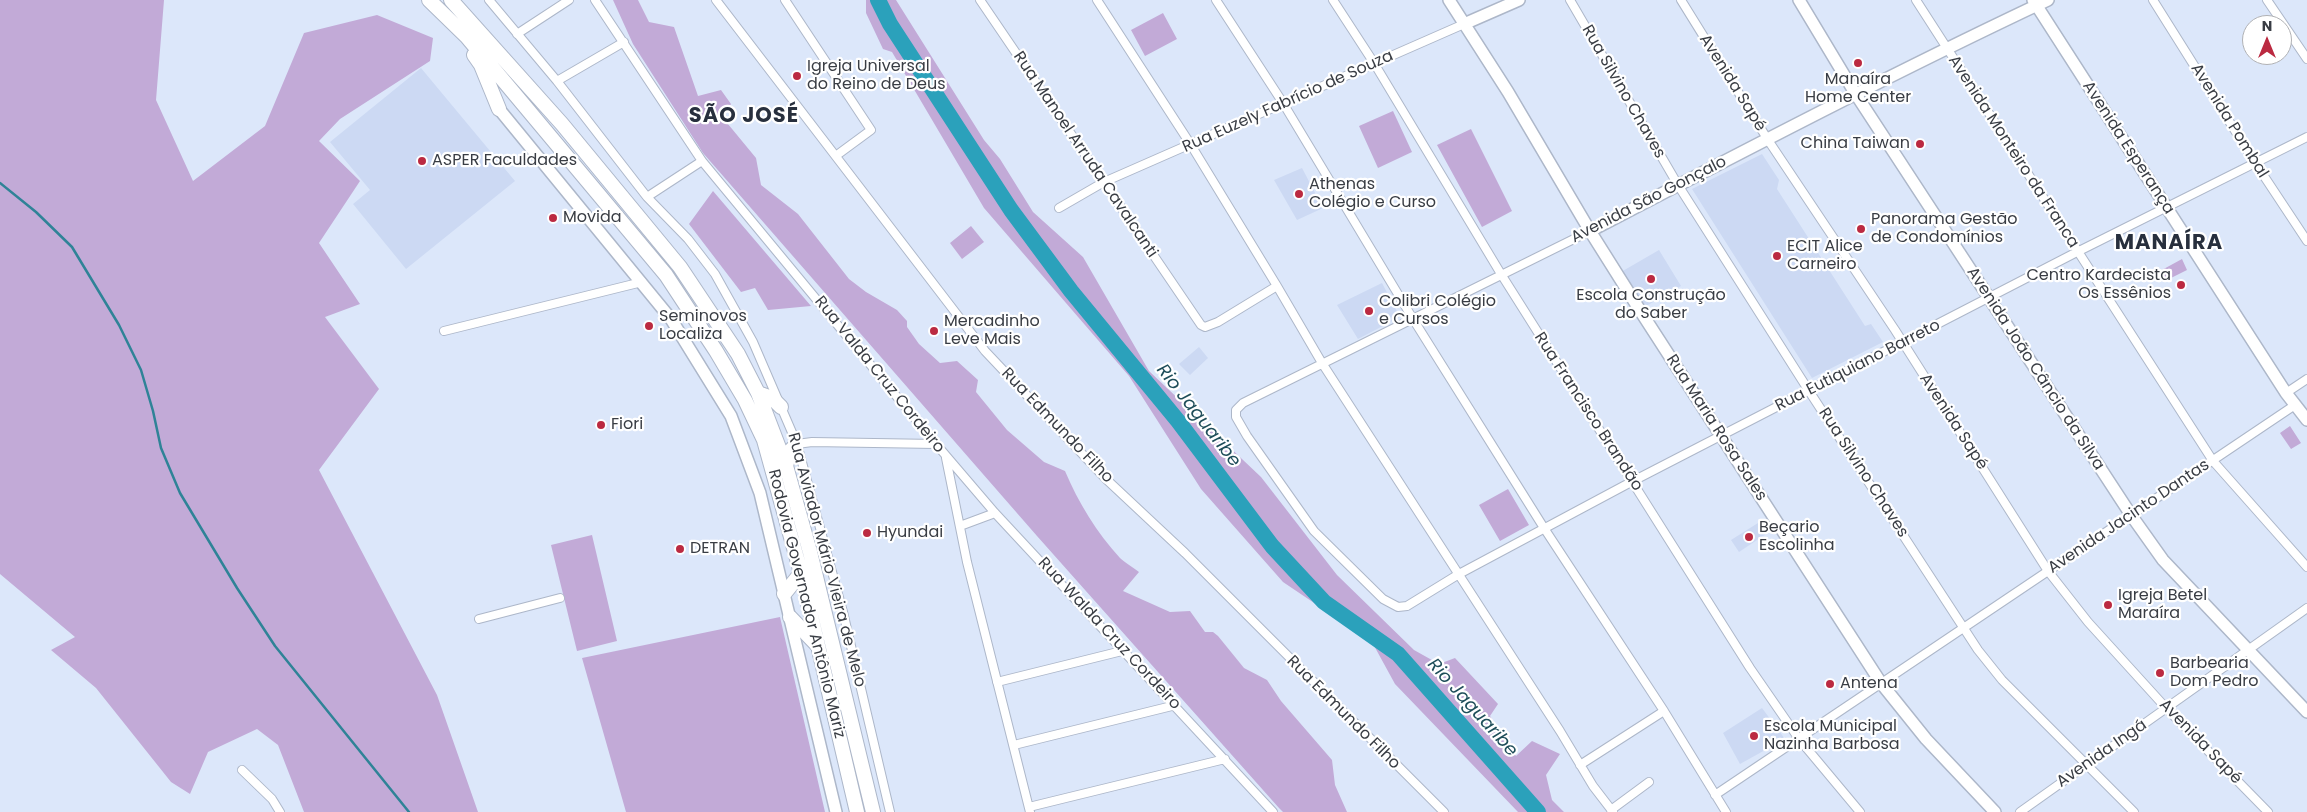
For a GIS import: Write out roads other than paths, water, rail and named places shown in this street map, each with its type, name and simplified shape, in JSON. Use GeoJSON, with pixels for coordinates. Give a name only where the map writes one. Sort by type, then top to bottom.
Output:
{"type":"FeatureCollection","features":[{"type":"Feature","properties":{"kind":"highway","name":"Rodovia Governador Antônio Mariz"},"geometry":{"type":"LineString","coordinates":[[451,0],[562,124],[680,267],[738,354],[758,393],[786,466],[810,552],[873,812]]}},
{"type":"Feature","properties":{"kind":"highway","name":"Rodovia Governador Antônio Mariz"},"geometry":{"type":"LineString","coordinates":[[434,4],[467,37],[666,275],[746,400],[764,440],[802,573],[857,812]]}},
{"type":"Feature","properties":{"kind":"highway"},"geometry":{"type":"LineString","coordinates":[[434,4],[481,65],[499,109]]}},
{"type":"Feature","properties":{"kind":"highway"},"geometry":{"type":"LineString","coordinates":[[758,393],[772,398],[781,407]]}},
{"type":"Feature","properties":{"kind":"highway"},"geometry":{"type":"LineString","coordinates":[[786,466],[790,451],[797,444]]}},
{"type":"Feature","properties":{"kind":"highway"},"geometry":{"type":"LineString","coordinates":[[784,594],[802,573]]}},
{"type":"Feature","properties":{"kind":"highway"},"geometry":{"type":"LineString","coordinates":[[790,617],[818,645]]}},
{"type":"Feature","properties":{"kind":"main road","name":"Rua Maria Rosa Sales"},"geometry":{"type":"LineString","coordinates":[[1449,0],[1508,92],[1590,231],[1881,683],[1926,739],[1995,812]]}},
{"type":"Feature","properties":{"kind":"main road","name":"Rua Euzely Fabrício de Souza"},"geometry":{"type":"LineString","coordinates":[[1464,24],[1519,0]]}},
{"type":"Feature","properties":{"kind":"main road","name":"Avenida João Câncio da Silva"},"geometry":{"type":"LineString","coordinates":[[1799,0],[1855,93],[2130,516],[2163,560],[2307,712]]}},
{"type":"Feature","properties":{"kind":"main road","name":"Avenida São Gonçalo"},"geometry":{"type":"LineString","coordinates":[[1590,231],[1768,140],[1855,93],[1947,50],[2034,3],[2048,0]]}},
{"type":"Feature","properties":{"kind":"main road","name":"Avenida Esperança"},"geometry":{"type":"LineString","coordinates":[[2034,3],[2286,393],[2307,420]]}},
{"type":"Feature","properties":{"kind":"main road"},"geometry":{"type":"LineString","coordinates":[[499,109],[642,282],[692,351],[733,420],[760,493],[836,812]]}},
{"type":"Feature","properties":{"kind":"street","name":"Rua Aviador Mário Vieira de Melo"},"geometry":{"type":"LineString","coordinates":[[489,0],[648,197],[688,239],[715,274],[753,342],[797,444],[843,612],[890,812]]}},
{"type":"Feature","properties":{"kind":"street"},"geometry":{"type":"LineString","coordinates":[[516,34],[569,0]]}},
{"type":"Feature","properties":{"kind":"street","name":"Rua Valda Cruz Cordeiro"},"geometry":{"type":"LineString","coordinates":[[595,0],[702,161],[946,456],[960,526],[1030,810]]}},
{"type":"Feature","properties":{"kind":"street","name":"Rua Edmundo Filho"},"geometry":{"type":"LineString","coordinates":[[716,0],[837,155],[985,351],[1106,479],[1185,553],[1444,812]]}},
{"type":"Feature","properties":{"kind":"street"},"geometry":{"type":"LineString","coordinates":[[784,0],[871,130],[837,155]]}},
{"type":"Feature","properties":{"kind":"street","name":"Rua Manoel Arruda Cavalcanti"},"geometry":{"type":"LineString","coordinates":[[980,0],[1201,325],[1209,326],[1277,286]]}},
{"type":"Feature","properties":{"kind":"street"},"geometry":{"type":"LineString","coordinates":[[1097,0],[1191,145],[1322,363],[1580,765],[1612,811],[1649,782]]}},
{"type":"Feature","properties":{"kind":"street"},"geometry":{"type":"LineString","coordinates":[[1216,0],[1283,103],[1413,319],[1544,528],[1664,711],[1726,812]]}},
{"type":"Feature","properties":{"kind":"street","name":"Rua Francisco Brandão"},"geometry":{"type":"LineString","coordinates":[[1333,0],[1374,63],[1500,274],[1750,668],[1799,739],[1860,812]]}},
{"type":"Feature","properties":{"kind":"street","name":"Rua Silvino Chaves"},"geometry":{"type":"LineString","coordinates":[[1570,0],[1678,185],[1809,391],[1988,664],[2134,812]]}},
{"type":"Feature","properties":{"kind":"street","name":"Avenida Sapé"},"geometry":{"type":"LineString","coordinates":[[1681,0],[1768,140],[1902,343],[2048,571],[2088,622],[2167,709],[2268,812]]}},
{"type":"Feature","properties":{"kind":"street","name":"Avenida Monteiro da Franca"},"geometry":{"type":"LineString","coordinates":[[1916,0],[2213,460],[2307,567]]}},
{"type":"Feature","properties":{"kind":"street","name":"Avenida Pombal"},"geometry":{"type":"LineString","coordinates":[[2153,0],[2256,164],[2307,241]]}},
{"type":"Feature","properties":{"kind":"street"},"geometry":{"type":"LineString","coordinates":[[2267,0],[2307,59]]}},
{"type":"Feature","properties":{"kind":"street","name":"Rua Euzely Fabrício de Souza"},"geometry":{"type":"LineString","coordinates":[[1060,208],[1104,182],[1464,24]]}},
{"type":"Feature","properties":{"kind":"street"},"geometry":{"type":"LineString","coordinates":[[556,81],[624,42]]}},
{"type":"Feature","properties":{"kind":"street","name":"Rua Eutiquiano Barreto"},"geometry":{"type":"LineString","coordinates":[[1413,602],[1459,574],[1633,481],[2077,252],[2168,209],[2307,137]]}},
{"type":"Feature","properties":{"kind":"street"},"geometry":{"type":"LineString","coordinates":[[648,197],[702,161]]}},
{"type":"Feature","properties":{"kind":"street","name":"Avenida São Gonçalo"},"geometry":{"type":"LineString","coordinates":[[1413,602],[1407,606],[1398,607],[1383,599],[1314,531],[1238,422],[1236,410],[1322,363],[1590,231]]}},
{"type":"Feature","properties":{"kind":"street"},"geometry":{"type":"LineString","coordinates":[[444,332],[642,282]]}},
{"type":"Feature","properties":{"kind":"street"},"geometry":{"type":"LineString","coordinates":[[2286,393],[2307,379]]}},
{"type":"Feature","properties":{"kind":"street","name":"Avenida Jacinto Dantas"},"geometry":{"type":"LineString","coordinates":[[1715,795],[2294,405]]}},
{"type":"Feature","properties":{"kind":"street"},"geometry":{"type":"LineString","coordinates":[[797,444],[812,442],[936,444]]}},
{"type":"Feature","properties":{"kind":"street","name":"Rua Walda Cruz Cordeiro"},"geometry":{"type":"LineString","coordinates":[[946,456],[995,513],[1122,651],[1176,705],[1273,812]]}},
{"type":"Feature","properties":{"kind":"street"},"geometry":{"type":"LineString","coordinates":[[960,526],[995,513]]}},
{"type":"Feature","properties":{"kind":"street"},"geometry":{"type":"LineString","coordinates":[[479,619],[560,598]]}},
{"type":"Feature","properties":{"kind":"street","name":"Avenida Ingá"},"geometry":{"type":"LineString","coordinates":[[2020,812],[2307,608]]}},
{"type":"Feature","properties":{"kind":"street"},"geometry":{"type":"LineString","coordinates":[[998,682],[1122,651]]}},
{"type":"Feature","properties":{"kind":"street"},"geometry":{"type":"LineString","coordinates":[[1014,745],[1176,705]]}},
{"type":"Feature","properties":{"kind":"street"},"geometry":{"type":"LineString","coordinates":[[1580,765],[1664,711]]}},
{"type":"Feature","properties":{"kind":"street"},"geometry":{"type":"LineString","coordinates":[[1030,810],[1225,759]]}},
{"type":"Feature","properties":{"kind":"street"},"geometry":{"type":"LineString","coordinates":[[242,770],[272,799],[280,812]]}},
{"type":"Feature","properties":{"kind":"waterway","name":"Rio Jaguaribe"},"geometry":{"type":"LineString","coordinates":[[878,0],[890,24],[1011,210],[1071,291],[1178,421],[1272,546],[1324,602],[1398,654],[1538,812]]}},
{"type":"Feature","properties":{"kind":"waterway"},"geometry":{"type":"LineString","coordinates":[[0,183],[36,212],[72,247],[119,325],[141,370],[161,448],[180,493],[237,588],[275,646],[409,812]]}},
{"type":"Feature","properties":{"kind":"place","name":"Manaíra Home Center"},"geometry":{"type":"Point","coordinates":[1858,63]}},
{"type":"Feature","properties":{"kind":"place","name":"Igreja Universal do Reino de Deus"},"geometry":{"type":"Point","coordinates":[797,76]}},
{"type":"Feature","properties":{"kind":"place","name":"China Taiwan"},"geometry":{"type":"Point","coordinates":[1920,144]}},
{"type":"Feature","properties":{"kind":"place","name":"ASPER Faculdades"},"geometry":{"type":"Point","coordinates":[422,161]}},
{"type":"Feature","properties":{"kind":"place","name":"Athenas Colégio e Curso"},"geometry":{"type":"Point","coordinates":[1299,194]}},
{"type":"Feature","properties":{"kind":"place","name":"Movida"},"geometry":{"type":"Point","coordinates":[553,218]}},
{"type":"Feature","properties":{"kind":"place","name":"Panorama Gestão de Condomínios"},"geometry":{"type":"Point","coordinates":[1861,229]}},
{"type":"Feature","properties":{"kind":"place","name":"ECIT Alice Carneiro"},"geometry":{"type":"Point","coordinates":[1777,256]}},
{"type":"Feature","properties":{"kind":"place","name":"Escola Construção do Saber"},"geometry":{"type":"Point","coordinates":[1651,279]}},
{"type":"Feature","properties":{"kind":"place","name":"Centro Kardecista Os Essênios"},"geometry":{"type":"Point","coordinates":[2181,285]}},
{"type":"Feature","properties":{"kind":"place","name":"Colibri Colégio e Cursos"},"geometry":{"type":"Point","coordinates":[1369,311]}},
{"type":"Feature","properties":{"kind":"place","name":"Seminovos Localiza"},"geometry":{"type":"Point","coordinates":[649,326]}},
{"type":"Feature","properties":{"kind":"place","name":"Mercadinho Leve Mais"},"geometry":{"type":"Point","coordinates":[934,331]}},
{"type":"Feature","properties":{"kind":"place","name":"Fiori"},"geometry":{"type":"Point","coordinates":[601,425]}},
{"type":"Feature","properties":{"kind":"place","name":"Hyundai"},"geometry":{"type":"Point","coordinates":[867,533]}},
{"type":"Feature","properties":{"kind":"place","name":"Beçario Escolinha"},"geometry":{"type":"Point","coordinates":[1749,537]}},
{"type":"Feature","properties":{"kind":"place","name":"DETRAN"},"geometry":{"type":"Point","coordinates":[680,549]}},
{"type":"Feature","properties":{"kind":"place","name":"Igreja Betel Maraíra"},"geometry":{"type":"Point","coordinates":[2108,605]}},
{"type":"Feature","properties":{"kind":"place","name":"Barbearia Dom Pedro"},"geometry":{"type":"Point","coordinates":[2160,673]}},
{"type":"Feature","properties":{"kind":"place","name":"Antena"},"geometry":{"type":"Point","coordinates":[1830,684]}},
{"type":"Feature","properties":{"kind":"place","name":"Escola Municipal Nazinha Barbosa"},"geometry":{"type":"Point","coordinates":[1754,736]}},
{"type":"Feature","properties":{"kind":"district","name":"SÃO JOSÉ"},"geometry":{"type":"Point","coordinates":[744,117]}},
{"type":"Feature","properties":{"kind":"district","name":"MANAÍRA"},"geometry":{"type":"Point","coordinates":[2169,244]}}]}
